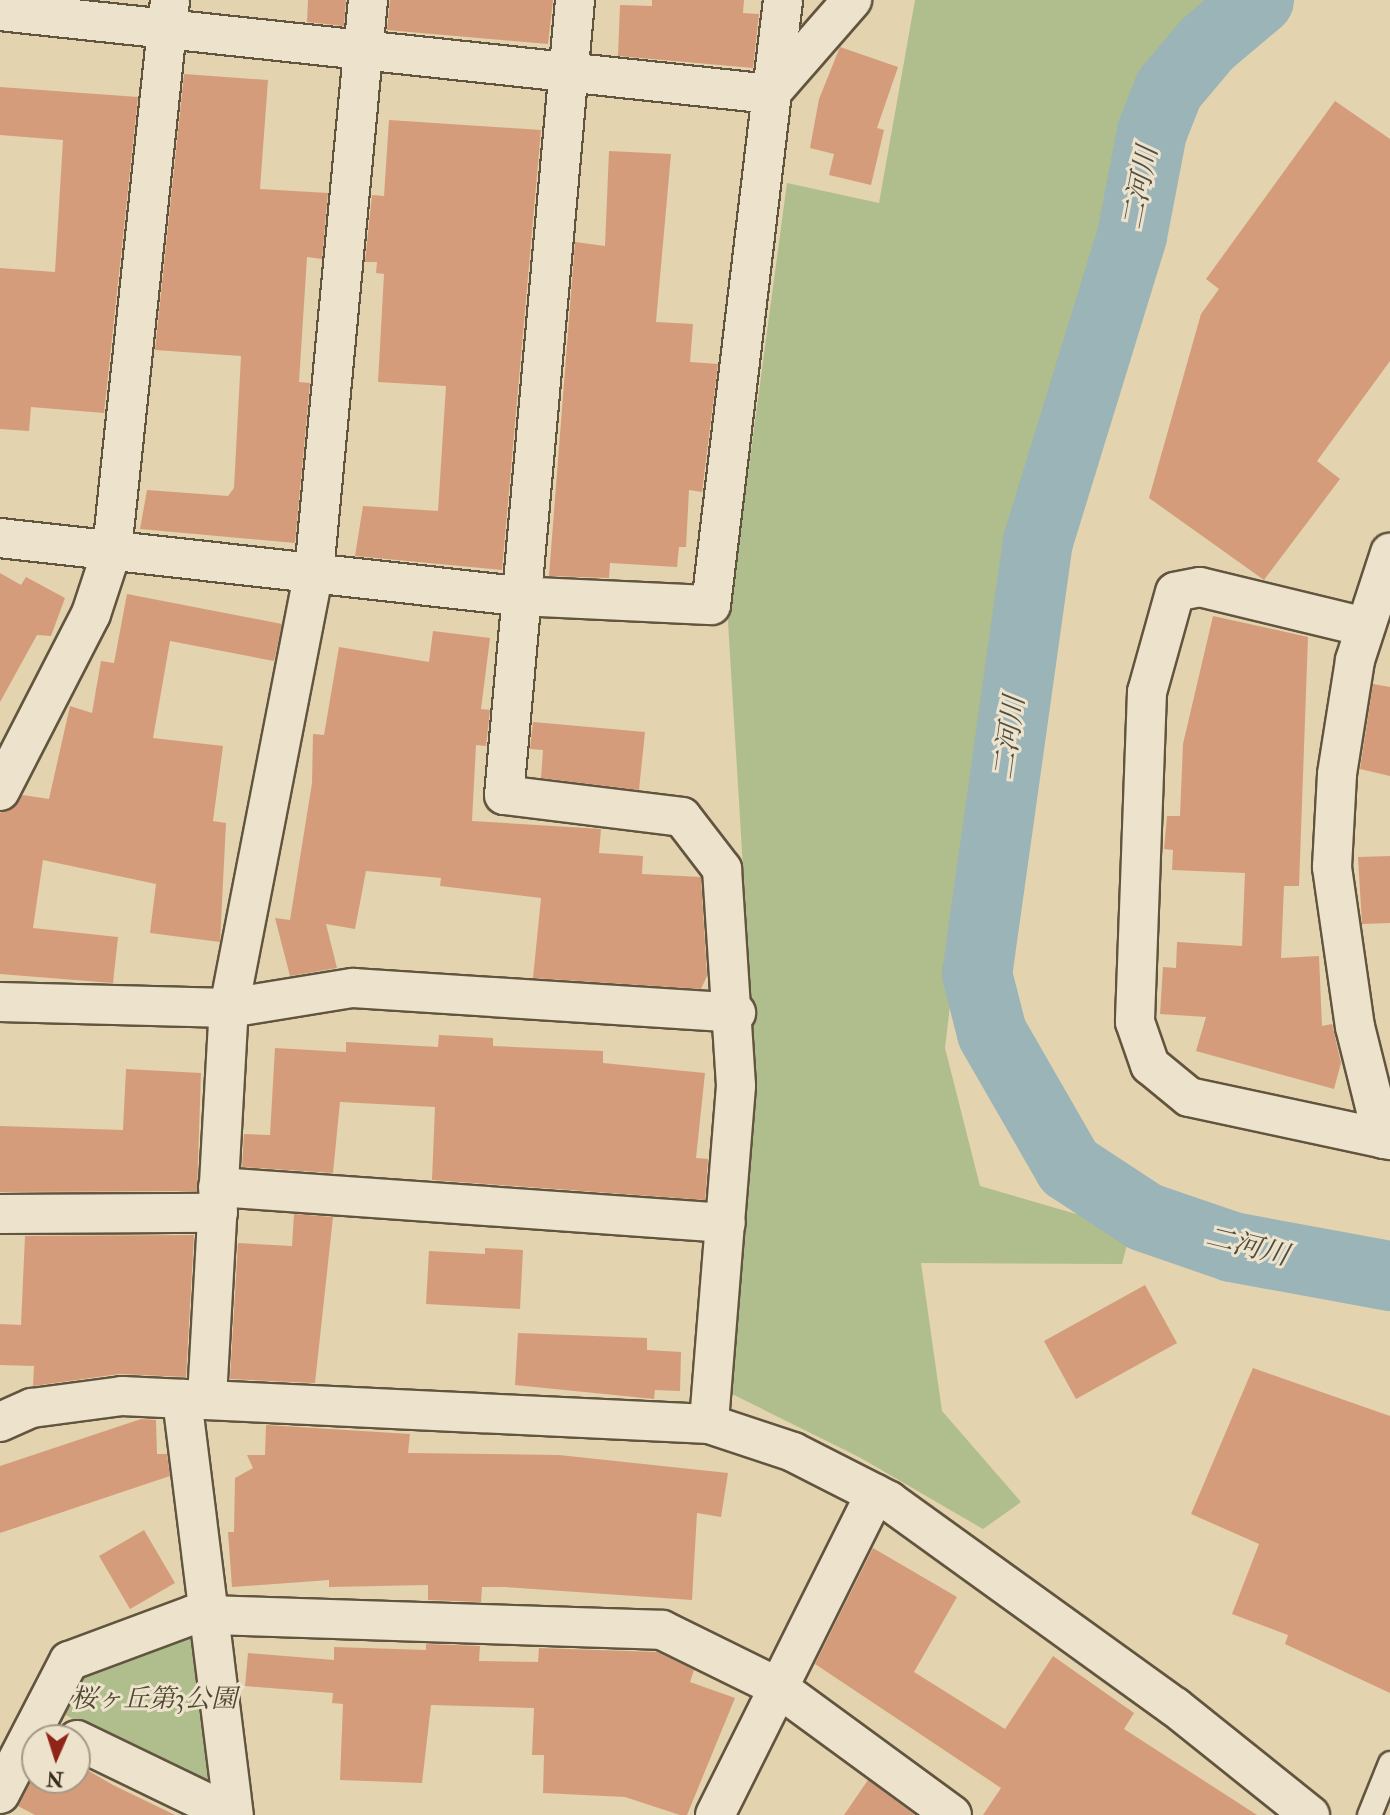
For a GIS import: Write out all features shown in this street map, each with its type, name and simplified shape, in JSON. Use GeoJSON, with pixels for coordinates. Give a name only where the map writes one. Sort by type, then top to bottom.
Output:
{"type":"FeatureCollection","features":[{"type":"Feature","properties":{"kind":"street"},"geometry":{"type":"LineString","coordinates":[[233,1815],[212,1615],[195,1399],[218,1200],[229,1008],[314,572],[368,0]]}},
{"type":"Feature","properties":{"kind":"street"},"geometry":{"type":"LineString","coordinates":[[575,0],[517,596],[504,795],[682,817],[722,869],[736,1013],[726,1223],[709,1424]]}},
{"type":"Feature","properties":{"kind":"street"},"geometry":{"type":"LineString","coordinates":[[0,538],[517,596],[711,605],[783,0]]}},
{"type":"Feature","properties":{"kind":"street"},"geometry":{"type":"LineString","coordinates":[[770,94],[852,0]]}},
{"type":"Feature","properties":{"kind":"street"},"geometry":{"type":"LineString","coordinates":[[0,11],[169,14],[363,48],[568,69],[770,94]]}},
{"type":"Feature","properties":{"kind":"street"},"geometry":{"type":"LineString","coordinates":[[0,791],[91,614],[112,550],[169,14]]}},
{"type":"Feature","properties":{"kind":"street"},"geometry":{"type":"LineString","coordinates":[[1365,627],[1200,587],[1175,592],[1147,692],[1137,816],[1135,1022],[1150,1065],[1189,1097],[1387,1139],[1355,1027],[1332,867],[1337,774],[1365,627],[1390,553]]}},
{"type":"Feature","properties":{"kind":"street"},"geometry":{"type":"LineString","coordinates":[[0,1002],[229,1008],[353,988],[736,1013]]}},
{"type":"Feature","properties":{"kind":"street"},"geometry":{"type":"LineString","coordinates":[[0,1214],[218,1200],[726,1223]]}},
{"type":"Feature","properties":{"kind":"street"},"geometry":{"type":"LineString","coordinates":[[0,1422],[32,1408],[122,1396],[709,1424],[793,1452],[875,1494],[1175,1707],[1310,1815]]}},
{"type":"Feature","properties":{"kind":"street"},"geometry":{"type":"LineString","coordinates":[[715,1815],[776,1686],[875,1494]]}},
{"type":"Feature","properties":{"kind":"street"},"geometry":{"type":"LineString","coordinates":[[0,1794],[69,1661],[193,1615],[212,1615],[662,1630],[776,1686],[952,1815]]}},
{"type":"Feature","properties":{"kind":"street"},"geometry":{"type":"LineString","coordinates":[[38,1721],[44,1724]]}},
{"type":"Feature","properties":{"kind":"street"},"geometry":{"type":"LineString","coordinates":[[91,1747],[233,1815]]}},
{"type":"Feature","properties":{"kind":"lane"},"geometry":{"type":"LineString","coordinates":[[1369,1815],[1390,1763]]}},
{"type":"Feature","properties":{"kind":"green space"},"geometry":{"type":"Polygon","coordinates":[[[915,0],[1217,0],[1148,76],[991,657],[945,1048],[980,1186],[1131,1230],[1122,1264],[921,1263],[942,1411],[1021,1502],[983,1529],[859,1457],[732,1394],[755,1063],[728,622],[787,183],[879,203],[915,0]]]}},
{"type":"Feature","properties":{"kind":"green space","name":"桜ヶ丘第3公園"},"geometry":{"type":"Polygon","coordinates":[[[200,1628],[220,1794],[91,1728],[91,1724],[83,1724],[60,1712],[75,1668],[200,1628]]]}},
{"type":"Feature","properties":{"kind":"building"},"geometry":{"type":"Polygon","coordinates":[[[308,0],[346,0],[344,26],[307,22],[308,0]]]}},
{"type":"Feature","properties":{"kind":"building"},"geometry":{"type":"Polygon","coordinates":[[[390,0],[553,0],[548,44],[387,30],[390,0]]]}},
{"type":"Feature","properties":{"kind":"building"},"geometry":{"type":"Polygon","coordinates":[[[652,0],[744,0],[743,13],[759,14],[753,68],[618,56],[620,5],[652,6],[652,0]]]}},
{"type":"Feature","properties":{"kind":"building"},"geometry":{"type":"Polygon","coordinates":[[[840,47],[898,67],[877,128],[884,130],[871,185],[829,175],[834,154],[810,148],[819,99],[840,47]]]}},
{"type":"Feature","properties":{"kind":"building"},"geometry":{"type":"Polygon","coordinates":[[[184,74],[268,80],[260,189],[328,193],[322,259],[307,257],[299,382],[310,383],[295,543],[140,529],[147,490],[228,496],[234,488],[241,356],[155,350],[184,74]]]}},
{"type":"Feature","properties":{"kind":"building"},"geometry":{"type":"Polygon","coordinates":[[[0,87],[138,97],[104,413],[31,407],[29,431],[0,429],[0,268],[55,272],[63,140],[0,135],[0,87]]]}},
{"type":"Feature","properties":{"kind":"building"},"geometry":{"type":"Polygon","coordinates":[[[1335,101],[1390,139],[1390,361],[1317,461],[1340,479],[1264,580],[1149,498],[1201,314],[1219,289],[1206,279],[1335,101]]]}},
{"type":"Feature","properties":{"kind":"building"},"geometry":{"type":"Polygon","coordinates":[[[389,120],[541,130],[502,570],[355,556],[363,506],[438,511],[446,386],[378,382],[384,274],[376,273],[377,262],[365,262],[372,195],[384,196],[389,120]]]}},
{"type":"Feature","properties":{"kind":"building"},"geometry":{"type":"Polygon","coordinates":[[[609,151],[671,154],[656,322],[693,324],[690,362],[718,364],[702,492],[689,490],[686,547],[679,547],[677,567],[610,563],[609,578],[549,576],[575,242],[605,246],[609,151]]]}},
{"type":"Feature","properties":{"kind":"building"},"geometry":{"type":"Polygon","coordinates":[[[0,573],[21,585],[26,577],[65,598],[51,636],[37,635],[0,702],[0,573]]]}},
{"type":"Feature","properties":{"kind":"building"},"geometry":{"type":"Polygon","coordinates":[[[127,594],[282,624],[274,661],[170,641],[153,738],[223,746],[213,821],[226,823],[220,942],[150,933],[156,884],[43,860],[33,928],[118,937],[113,983],[0,974],[0,813],[23,795],[49,799],[70,706],[92,713],[101,661],[114,663],[127,594]]]}},
{"type":"Feature","properties":{"kind":"building"},"geometry":{"type":"Polygon","coordinates":[[[1213,616],[1308,637],[1299,886],[1284,886],[1281,958],[1319,956],[1322,1026],[1332,1024],[1341,1063],[1334,1089],[1196,1051],[1206,1017],[1160,1014],[1163,967],[1176,968],[1177,942],[1242,946],[1245,873],[1172,870],[1173,850],[1164,849],[1167,816],[1180,816],[1183,744],[1213,616]]]}},
{"type":"Feature","properties":{"kind":"building"},"geometry":{"type":"Polygon","coordinates":[[[433,631],[490,638],[481,709],[490,710],[486,746],[476,745],[472,821],[601,829],[599,853],[643,856],[642,874],[701,877],[707,976],[701,989],[533,978],[541,898],[440,886],[441,878],[366,871],[355,929],[326,924],[337,968],[290,976],[275,918],[290,920],[312,783],[313,734],[324,735],[339,647],[429,662],[433,631]]]}},
{"type":"Feature","properties":{"kind":"building"},"geometry":{"type":"Polygon","coordinates":[[[1373,684],[1390,687],[1390,776],[1360,769],[1373,684]]]}},
{"type":"Feature","properties":{"kind":"building"},"geometry":{"type":"Polygon","coordinates":[[[533,722],[645,732],[639,790],[541,778],[543,750],[530,749],[533,722]]]}},
{"type":"Feature","properties":{"kind":"building"},"geometry":{"type":"Polygon","coordinates":[[[1390,856],[1390,923],[1362,924],[1358,857],[1390,856]]]}},
{"type":"Feature","properties":{"kind":"building"},"geometry":{"type":"Polygon","coordinates":[[[439,1035],[493,1038],[493,1046],[603,1051],[603,1063],[705,1073],[696,1158],[708,1159],[705,1200],[432,1180],[435,1107],[340,1102],[333,1173],[242,1167],[244,1134],[270,1135],[275,1048],[346,1052],[346,1042],[438,1047],[439,1035]]]}},
{"type":"Feature","properties":{"kind":"building"},"geometry":{"type":"Polygon","coordinates":[[[126,1069],[201,1073],[197,1191],[0,1192],[0,1126],[123,1130],[126,1069]]]}},
{"type":"Feature","properties":{"kind":"building"},"geometry":{"type":"Polygon","coordinates":[[[294,1214],[333,1217],[315,1383],[230,1379],[238,1243],[292,1246],[294,1214]]]}},
{"type":"Feature","properties":{"kind":"building"},"geometry":{"type":"Polygon","coordinates":[[[194,1235],[186,1377],[119,1374],[33,1386],[34,1366],[0,1365],[0,1324],[21,1325],[25,1236],[194,1235]]]}},
{"type":"Feature","properties":{"kind":"building"},"geometry":{"type":"Polygon","coordinates":[[[485,1248],[523,1250],[520,1309],[426,1304],[429,1251],[485,1254],[485,1248]]]}},
{"type":"Feature","properties":{"kind":"building"},"geometry":{"type":"Polygon","coordinates":[[[1145,1285],[1177,1343],[1076,1399],[1044,1341],[1145,1285]]]}},
{"type":"Feature","properties":{"kind":"building"},"geometry":{"type":"Polygon","coordinates":[[[518,1333],[647,1338],[647,1350],[681,1352],[680,1391],[655,1390],[654,1399],[515,1385],[518,1333]]]}},
{"type":"Feature","properties":{"kind":"building"},"geometry":{"type":"Polygon","coordinates":[[[1253,1368],[1390,1416],[1390,1693],[1285,1644],[1288,1635],[1232,1614],[1259,1544],[1191,1514],[1253,1368]]]}},
{"type":"Feature","properties":{"kind":"building"},"geometry":{"type":"Polygon","coordinates":[[[141,1419],[156,1420],[157,1454],[167,1454],[170,1476],[0,1533],[0,1466],[141,1419]]]}},
{"type":"Feature","properties":{"kind":"building"},"geometry":{"type":"Polygon","coordinates":[[[266,1425],[410,1434],[408,1453],[559,1455],[728,1473],[721,1517],[697,1513],[692,1600],[482,1587],[481,1602],[428,1600],[428,1585],[329,1587],[329,1580],[232,1587],[228,1532],[234,1532],[235,1478],[253,1468],[247,1455],[265,1455],[266,1425]]]}},
{"type":"Feature","properties":{"kind":"building"},"geometry":{"type":"Polygon","coordinates":[[[144,1530],[175,1583],[130,1609],[99,1556],[144,1530]]]}},
{"type":"Feature","properties":{"kind":"building"},"geometry":{"type":"Polygon","coordinates":[[[873,1548],[957,1597],[914,1672],[1005,1729],[1053,1656],[1134,1713],[1124,1729],[1257,1815],[983,1815],[1001,1788],[815,1664],[873,1548]]]}},
{"type":"Feature","properties":{"kind":"building"},"geometry":{"type":"Polygon","coordinates":[[[426,1644],[480,1646],[479,1661],[538,1662],[539,1648],[657,1652],[694,1670],[690,1682],[735,1698],[687,1815],[680,1815],[625,1797],[543,1793],[544,1755],[532,1755],[534,1708],[431,1705],[422,1783],[340,1780],[343,1704],[332,1703],[333,1693],[245,1686],[248,1653],[334,1660],[334,1647],[426,1650],[426,1644]]]}},
{"type":"Feature","properties":{"kind":"building"},"geometry":{"type":"Polygon","coordinates":[[[91,1772],[175,1815],[35,1815],[18,1806],[24,1794],[91,1794],[91,1772]]]}},
{"type":"Feature","properties":{"kind":"building"},"geometry":{"type":"Polygon","coordinates":[[[868,1780],[915,1815],[844,1815],[868,1780]]]}},
{"type":"Feature","properties":{"kind":"waterway","name":"二河川"},"geometry":{"type":"LineString","coordinates":[[1259,0],[1207,44],[1169,89],[1152,132],[1132,236],[1038,541],[977,974],[992,1033],[1069,1167],[1145,1217],[1232,1247],[1390,1276]]}}]}
